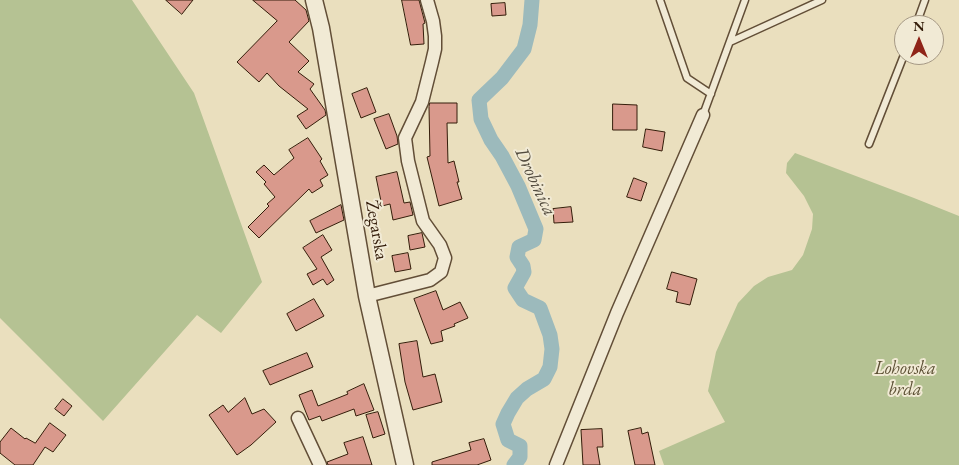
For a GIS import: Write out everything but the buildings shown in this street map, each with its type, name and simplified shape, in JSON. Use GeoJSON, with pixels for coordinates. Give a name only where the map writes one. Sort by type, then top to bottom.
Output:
{"type":"FeatureCollection","features":[{"type":"Feature","properties":{"kind":"street","name":"Žegarska"},"geometry":{"type":"LineString","coordinates":[[314,0],[322,28],[367,296],[405,465]]}},
{"type":"Feature","properties":{"kind":"street"},"geometry":{"type":"LineString","coordinates":[[367,296],[430,280],[441,272],[445,258],[440,245],[423,221],[408,161],[405,138],[422,102],[434,55],[434,36],[427,0]]}},
{"type":"Feature","properties":{"kind":"street"},"geometry":{"type":"LineString","coordinates":[[556,465],[617,313],[703,115]]}},
{"type":"Feature","properties":{"kind":"street"},"geometry":{"type":"LineString","coordinates":[[298,418],[320,465]]}},
{"type":"Feature","properties":{"kind":"lane"},"geometry":{"type":"LineString","coordinates":[[660,0],[687,78],[711,94]]}},
{"type":"Feature","properties":{"kind":"lane"},"geometry":{"type":"LineString","coordinates":[[703,115],[745,0]]}},
{"type":"Feature","properties":{"kind":"lane"},"geometry":{"type":"LineString","coordinates":[[730,42],[822,0]]}},
{"type":"Feature","properties":{"kind":"lane"},"geometry":{"type":"LineString","coordinates":[[920,15],[926,0]]}},
{"type":"Feature","properties":{"kind":"lane"},"geometry":{"type":"LineString","coordinates":[[869,144],[900,65]]}},
{"type":"Feature","properties":{"kind":"green space"},"geometry":{"type":"Polygon","coordinates":[[[0,0],[132,0],[194,93],[262,282],[221,333],[197,315],[103,421],[0,318],[0,0]]]}},
{"type":"Feature","properties":{"kind":"green space","name":"Lohovska brda"},"geometry":{"type":"Polygon","coordinates":[[[795,153],[959,216],[959,465],[664,465],[659,451],[725,422],[708,391],[716,352],[738,303],[754,286],[768,277],[792,270],[803,255],[812,229],[813,214],[804,196],[786,173],[787,163],[795,153]]]}},
{"type":"Feature","properties":{"kind":"waterway","name":"Drobinica"},"geometry":{"type":"LineString","coordinates":[[514,465],[520,457],[520,446],[508,440],[503,424],[517,398],[527,389],[544,379],[550,367],[552,349],[550,335],[540,308],[523,300],[515,288],[524,272],[523,266],[517,257],[519,247],[534,240],[536,229],[518,186],[481,119],[479,100],[502,78],[524,49],[530,25],[532,0]]}}]}
